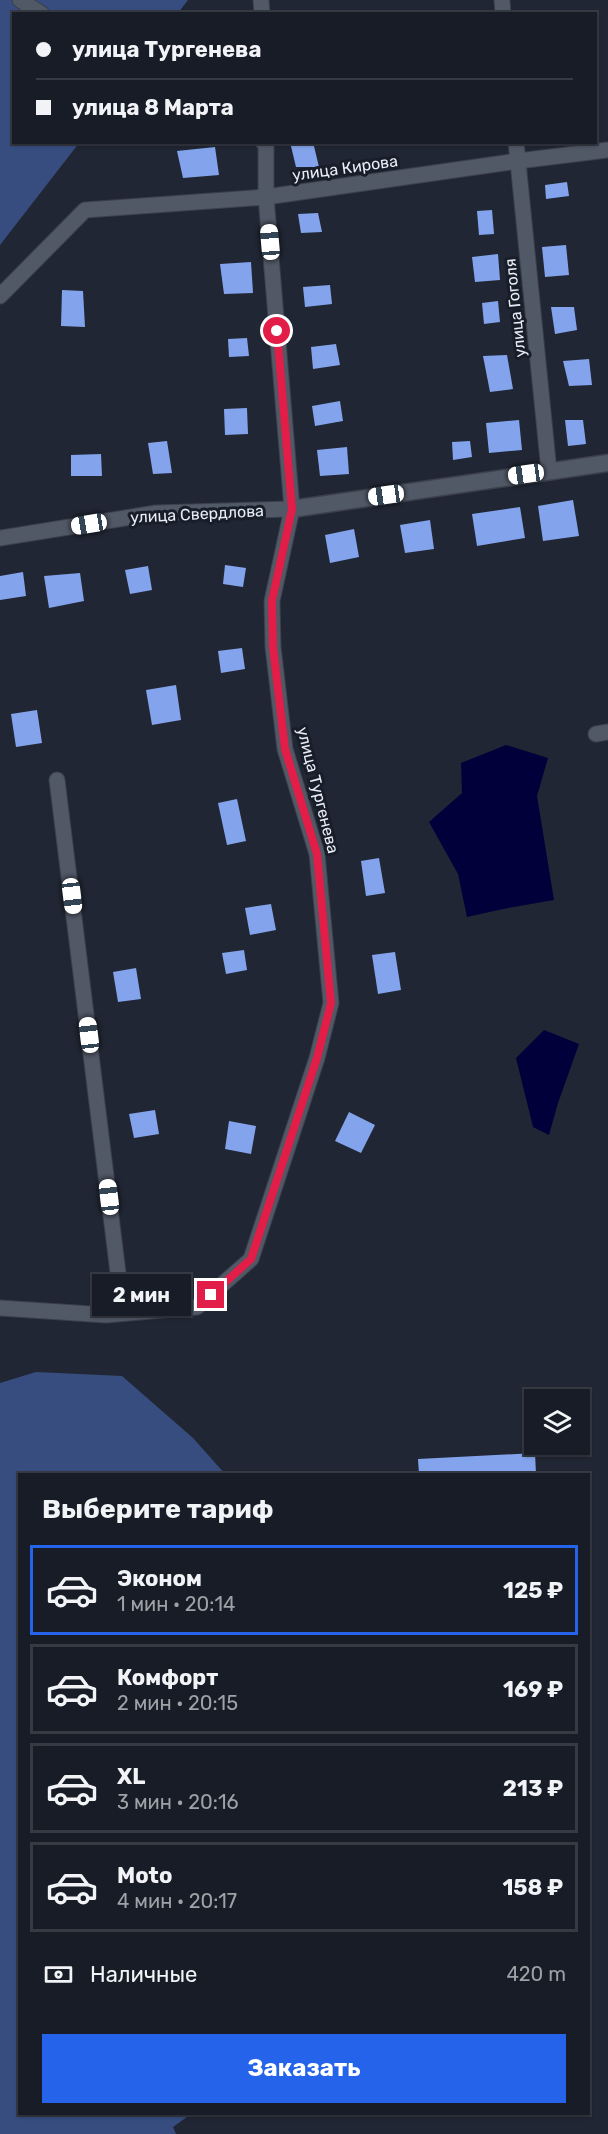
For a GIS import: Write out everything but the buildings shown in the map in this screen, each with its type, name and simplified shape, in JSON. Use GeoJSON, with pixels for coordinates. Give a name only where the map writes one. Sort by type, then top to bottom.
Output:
{"type":"FeatureCollection","features":[{"type":"Feature","properties":{"kind":"street"},"geometry":{"type":"LineString","coordinates":[[20,0],[39,12]]}},
{"type":"Feature","properties":{"kind":"street","name":"улица Тургенева"},"geometry":{"type":"LineString","coordinates":[[123,1313],[197,1307],[251,1259],[317,1058],[331,1003],[317,854],[285,749],[273,647],[272,601],[292,509],[266,197],[265,144]]}},
{"type":"Feature","properties":{"kind":"street","name":"улица Гоголя"},"geometry":{"type":"LineString","coordinates":[[516,144],[549,471]]}},
{"type":"Feature","properties":{"kind":"street","name":"улица Кирова"},"geometry":{"type":"LineString","coordinates":[[0,296],[85,210],[266,197],[608,150]]}},
{"type":"Feature","properties":{"kind":"street","name":"улица Свердлова"},"geometry":{"type":"LineString","coordinates":[[0,538],[156,513],[292,509],[608,464]]}},
{"type":"Feature","properties":{"kind":"street"},"geometry":{"type":"LineString","coordinates":[[0,1308],[106,1315],[123,1313],[57,780]]}},
{"type":"Feature","properties":{"kind":"shaded area"},"geometry":{"type":"Polygon","coordinates":[[[0,0],[188,0],[179,12],[12,12],[12,144],[78,144],[0,245],[0,0]]]}},
{"type":"Feature","properties":{"kind":"shaded area"},"geometry":{"type":"Polygon","coordinates":[[[506,745],[548,758],[537,796],[554,900],[467,917],[458,874],[429,822],[462,793],[461,763],[506,745]]]}},
{"type":"Feature","properties":{"kind":"shaded area"},"geometry":{"type":"Polygon","coordinates":[[[544,1030],[579,1044],[549,1135],[533,1127],[516,1058],[544,1030]]]}},
{"type":"Feature","properties":{"kind":"shaded area"},"geometry":{"type":"Polygon","coordinates":[[[36,1372],[122,1376],[193,1438],[224,1473],[18,1473],[18,2115],[190,2115],[173,2127],[176,2134],[0,2134],[0,1383],[36,1372]]]}},
{"type":"Feature","properties":{"kind":"route"},"geometry":{"type":"LineString","coordinates":[[211,1295],[251,1259],[317,1058],[331,1003],[317,854],[285,749],[273,647],[272,601],[292,509],[277,331]]}}]}
